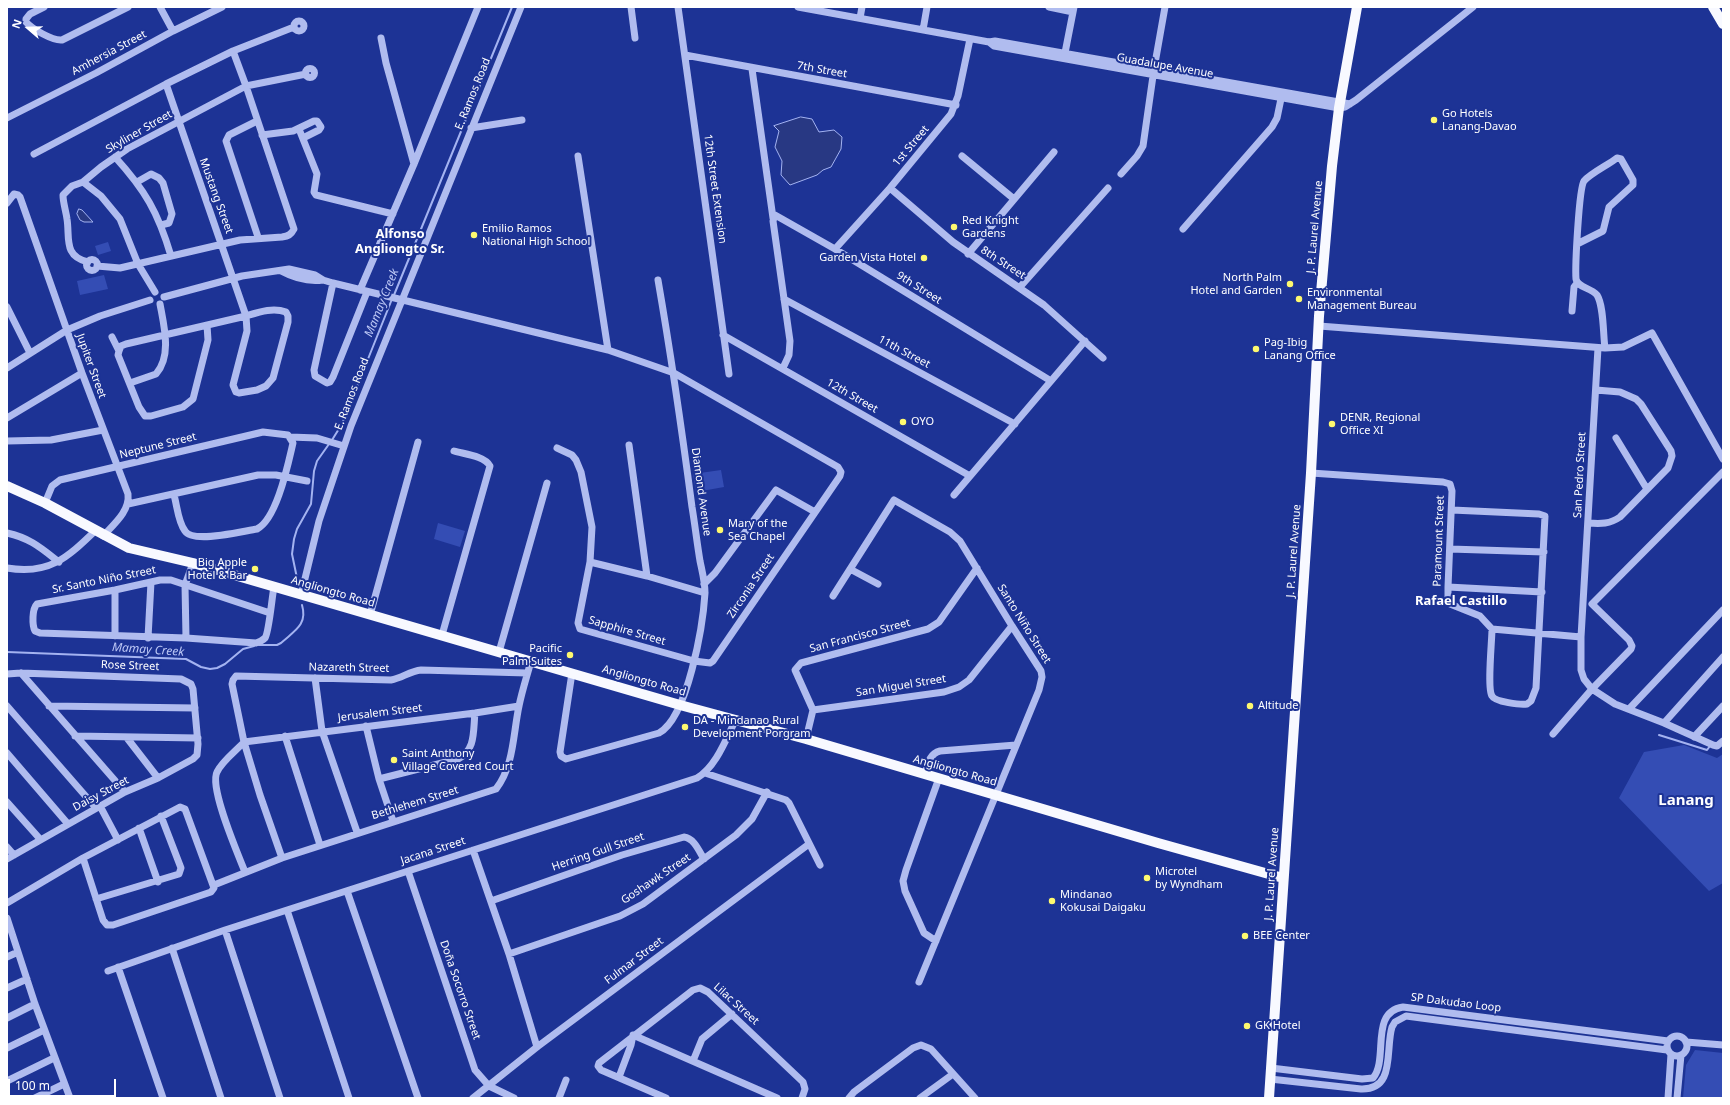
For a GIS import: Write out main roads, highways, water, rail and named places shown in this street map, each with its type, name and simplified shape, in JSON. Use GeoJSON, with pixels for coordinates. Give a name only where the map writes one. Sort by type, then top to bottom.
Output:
{"type":"FeatureCollection","features":[{"type":"Feature","properties":{"kind":"main road","name":"J. P. Laurel Avenue"},"geometry":{"type":"LineString","coordinates":[[1269,1098],[1311,473],[1319,326],[1332,166],[1343,105],[1357,7]]}},
{"type":"Feature","properties":{"kind":"main road"},"geometry":{"type":"LineString","coordinates":[[1713,7],[1723,24]]}},
{"type":"Feature","properties":{"kind":"main road","name":"Angliongto Road"},"geometry":{"type":"LineString","coordinates":[[7,486],[45,503],[99,533],[134,550],[194,563],[680,705],[806,739],[1164,845],[1284,878]]}},
{"type":"Feature","properties":{"kind":"waterway","name":"Mamay Creek"},"geometry":{"type":"LineString","coordinates":[[394,295],[512,7]]}},
{"type":"Feature","properties":{"kind":"waterway","name":"Mamay Creek"},"geometry":{"type":"LineString","coordinates":[[332,440],[342,424],[392,299]]}},
{"type":"Feature","properties":{"kind":"waterway","name":"Mamay Creek"},"geometry":{"type":"LineString","coordinates":[[298,583],[292,554],[294,539],[297,529],[311,504],[314,471],[317,461],[329,444]]}},
{"type":"Feature","properties":{"kind":"waterway","name":"Mamay Creek"},"geometry":{"type":"LineString","coordinates":[[259,645],[277,645],[295,631],[299,627],[303,618],[302,605]]}},
{"type":"Feature","properties":{"kind":"waterway","name":"Mamay Creek"},"geometry":{"type":"LineString","coordinates":[[7,652],[186,659],[201,667],[210,669],[217,668],[225,664],[243,649],[254,646]]}},
{"type":"Feature","properties":{"kind":"waterway"},"geometry":{"type":"LineString","coordinates":[[1659,735],[1707,750],[1710,746]]}},
{"type":"Feature","properties":{"kind":"place","name":"Go Hotels Lanang-Davao"},"geometry":{"type":"Point","coordinates":[1434,120]}},
{"type":"Feature","properties":{"kind":"place","name":"Red Knight Gardens"},"geometry":{"type":"Point","coordinates":[954,227]}},
{"type":"Feature","properties":{"kind":"place","name":"Emilio Ramos National High School"},"geometry":{"type":"Point","coordinates":[474,235]}},
{"type":"Feature","properties":{"kind":"place","name":"Garden Vista Hotel"},"geometry":{"type":"Point","coordinates":[924,258]}},
{"type":"Feature","properties":{"kind":"place","name":"North Palm Hotel and Garden"},"geometry":{"type":"Point","coordinates":[1290,284]}},
{"type":"Feature","properties":{"kind":"place","name":"Environmental Management Bureau"},"geometry":{"type":"Point","coordinates":[1299,299]}},
{"type":"Feature","properties":{"kind":"place","name":"Pag-Ibig Lanang Office"},"geometry":{"type":"Point","coordinates":[1256,349]}},
{"type":"Feature","properties":{"kind":"place","name":"OYO"},"geometry":{"type":"Point","coordinates":[903,422]}},
{"type":"Feature","properties":{"kind":"place","name":"DENR, Regional Office XI"},"geometry":{"type":"Point","coordinates":[1332,424]}},
{"type":"Feature","properties":{"kind":"place","name":"Mary of the Sea Chapel"},"geometry":{"type":"Point","coordinates":[720,530]}},
{"type":"Feature","properties":{"kind":"place","name":"Big Apple Hotel & Bar"},"geometry":{"type":"Point","coordinates":[255,569]}},
{"type":"Feature","properties":{"kind":"place","name":"Pacific Palm Suites"},"geometry":{"type":"Point","coordinates":[570,655]}},
{"type":"Feature","properties":{"kind":"place","name":"Altitude"},"geometry":{"type":"Point","coordinates":[1250,706]}},
{"type":"Feature","properties":{"kind":"place","name":"DA - Mindanao Rural Development Porgram"},"geometry":{"type":"Point","coordinates":[685,727]}},
{"type":"Feature","properties":{"kind":"place","name":"Saint Anthony Village Covered Court"},"geometry":{"type":"Point","coordinates":[394,760]}},
{"type":"Feature","properties":{"kind":"place","name":"Microtel by Wyndham"},"geometry":{"type":"Point","coordinates":[1147,878]}},
{"type":"Feature","properties":{"kind":"place","name":"Mindanao Kokusai Daigaku"},"geometry":{"type":"Point","coordinates":[1052,901]}},
{"type":"Feature","properties":{"kind":"place","name":"BEE Center"},"geometry":{"type":"Point","coordinates":[1245,936]}},
{"type":"Feature","properties":{"kind":"place","name":"GK Hotel"},"geometry":{"type":"Point","coordinates":[1247,1026]}},
{"type":"Feature","properties":{"kind":"district","name":"Alfonso Angliongto Sr."},"geometry":{"type":"Point","coordinates":[400,242]}},
{"type":"Feature","properties":{"kind":"district","name":"Rafael Castillo"},"geometry":{"type":"Point","coordinates":[1461,601]}},
{"type":"Feature","properties":{"kind":"district","name":"Lanang"},"geometry":{"type":"Point","coordinates":[1686,801]}}]}
